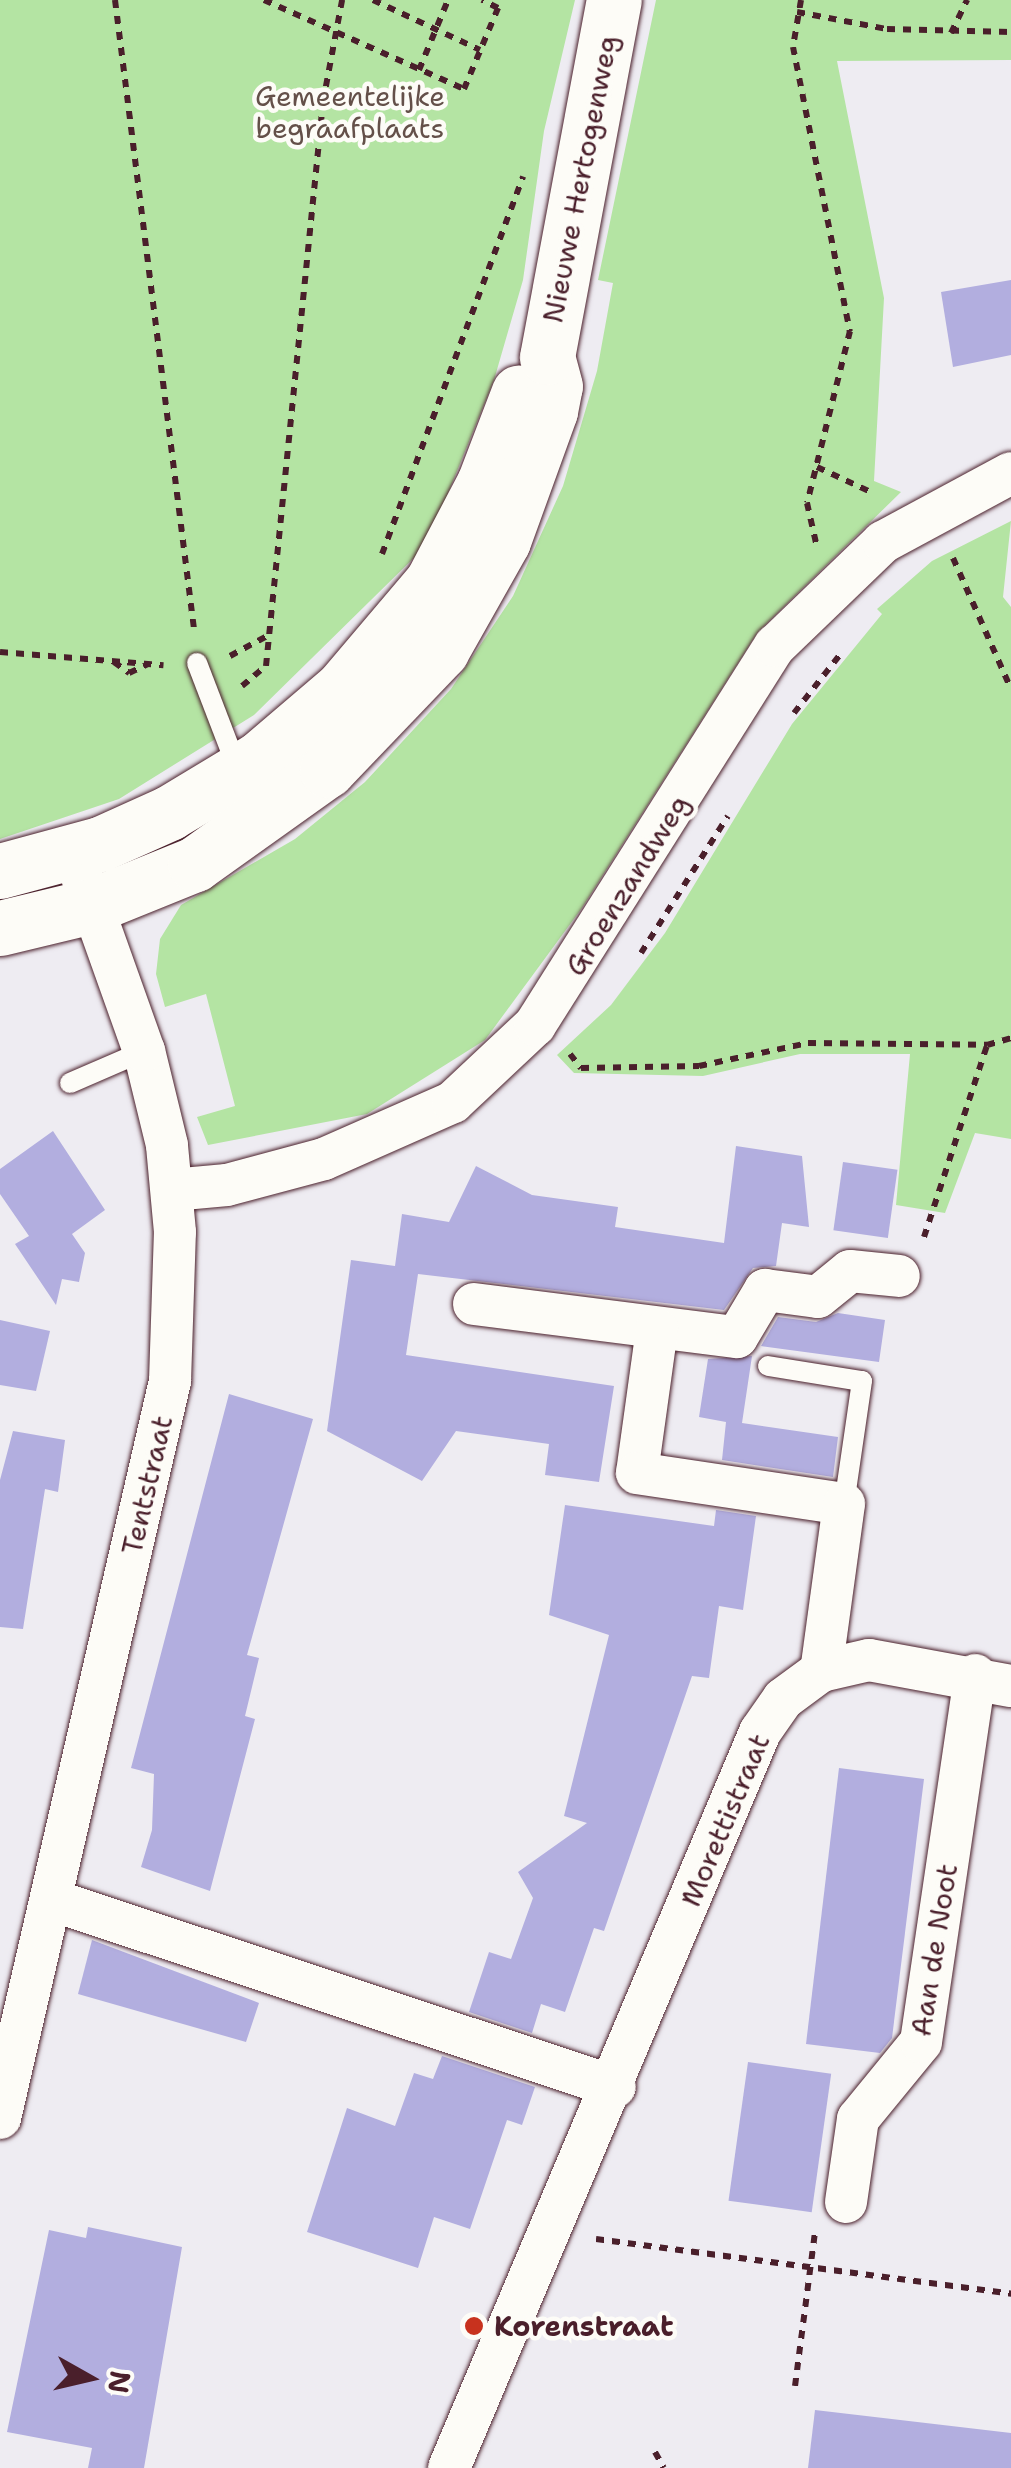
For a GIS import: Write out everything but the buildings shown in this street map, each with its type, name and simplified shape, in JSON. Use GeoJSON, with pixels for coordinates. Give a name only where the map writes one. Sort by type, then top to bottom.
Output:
{"type":"FeatureCollection","features":[{"type":"Feature","properties":{"kind":"main road","name":"Nieuwe Hertogenweg"},"geometry":{"type":"LineString","coordinates":[[0,928],[92,906],[195,864],[416,604],[466,523],[523,377],[546,357],[614,0]]}},
{"type":"Feature","properties":{"kind":"main road","name":"Nieuwe Hertogenweg"},"geometry":{"type":"LineString","coordinates":[[0,871],[75,852],[158,819],[254,793]]}},
{"type":"Feature","properties":{"kind":"street","name":"Groenzandweg"},"geometry":{"type":"LineString","coordinates":[[172,1190],[227,1185],[340,1154],[453,1102],[535,1025],[775,646],[844,578],[931,512],[1011,472]]}},
{"type":"Feature","properties":{"kind":"street","name":"Tentstraat"},"geometry":{"type":"LineString","coordinates":[[0,2118],[170,1381],[172,1190],[144,1051],[75,852]]}},
{"type":"Feature","properties":{"kind":"street"},"geometry":{"type":"LineString","coordinates":[[474,1304],[737,1338],[764,1290],[818,1297],[850,1270],[900,1276]]}},
{"type":"Feature","properties":{"kind":"street"},"geometry":{"type":"LineString","coordinates":[[657,1329],[637,1473],[844,1504],[821,1671]]}},
{"type":"Feature","properties":{"kind":"street","name":"Aan de Noot"},"geometry":{"type":"LineString","coordinates":[[821,1671],[868,1660],[993,1680],[921,2042],[858,2119],[846,2202]]}},
{"type":"Feature","properties":{"kind":"street","name":"Morettistraat"},"geometry":{"type":"LineString","coordinates":[[448,2468],[615,2087],[760,1732],[783,1699],[821,1671]]}},
{"type":"Feature","properties":{"kind":"street"},"geometry":{"type":"LineString","coordinates":[[52,1900],[615,2087]]}},
{"type":"Feature","properties":{"kind":"lane"},"geometry":{"type":"LineString","coordinates":[[197,663],[212,719],[254,793]]}},
{"type":"Feature","properties":{"kind":"lane"},"geometry":{"type":"LineString","coordinates":[[70,1083],[144,1051]]}},
{"type":"Feature","properties":{"kind":"lane"},"geometry":{"type":"LineString","coordinates":[[768,1366],[862,1381],[844,1504]]}},
{"type":"Feature","properties":{"kind":"path"},"geometry":{"type":"LineString","coordinates":[[115,0],[192,615]]}},
{"type":"Feature","properties":{"kind":"path"},"geometry":{"type":"LineString","coordinates":[[264,0],[464,89],[498,8],[482,0]]}},
{"type":"Feature","properties":{"kind":"path"},"geometry":{"type":"LineString","coordinates":[[229,689],[261,674],[334,32],[342,0]]}},
{"type":"Feature","properties":{"kind":"path"},"geometry":{"type":"LineString","coordinates":[[373,0],[480,50]]}},
{"type":"Feature","properties":{"kind":"path"},"geometry":{"type":"LineString","coordinates":[[419,70],[448,0]]}},
{"type":"Feature","properties":{"kind":"path"},"geometry":{"type":"LineString","coordinates":[[801,0],[797,12],[797,76],[850,332],[808,522],[811,538],[844,578]]}},
{"type":"Feature","properties":{"kind":"path"},"geometry":{"type":"LineString","coordinates":[[952,33],[967,0]]}},
{"type":"Feature","properties":{"kind":"path"},"geometry":{"type":"LineString","coordinates":[[797,12],[952,33],[1011,32]]}},
{"type":"Feature","properties":{"kind":"path"},"geometry":{"type":"LineString","coordinates":[[375,572],[526,170]]}},
{"type":"Feature","properties":{"kind":"path"},"geometry":{"type":"LineString","coordinates":[[931,512],[1011,688]]}},
{"type":"Feature","properties":{"kind":"path"},"geometry":{"type":"LineString","coordinates":[[222,658],[267,636]]}},
{"type":"Feature","properties":{"kind":"path"},"geometry":{"type":"LineString","coordinates":[[0,652],[149,662]]}},
{"type":"Feature","properties":{"kind":"path"},"geometry":{"type":"LineString","coordinates":[[582,1068],[699,1066],[808,1043],[987,1045],[1011,1038]]}},
{"type":"Feature","properties":{"kind":"path"},"geometry":{"type":"LineString","coordinates":[[900,1276],[926,1234],[987,1045]]}},
{"type":"Feature","properties":{"kind":"path"},"geometry":{"type":"LineString","coordinates":[[550,2233],[1011,2294]]}},
{"type":"Feature","properties":{"kind":"path"},"geometry":{"type":"LineString","coordinates":[[795,2386],[810,2266]]}},
{"type":"Feature","properties":{"kind":"path"},"geometry":{"type":"LineString","coordinates":[[655,2452],[664,2468]]}},
{"type":"Feature","properties":{"kind":"green space","name":"Gemeentelijke begraafplaats"},"geometry":{"type":"Polygon","coordinates":[[[0,0],[575,0],[544,131],[523,280],[494,380],[427,545],[254,715],[119,799],[0,839],[0,0]]]}},
{"type":"Feature","properties":{"kind":"green space"},"geometry":{"type":"Polygon","coordinates":[[[656,0],[1011,0],[1011,60],[837,61],[884,298],[874,481],[901,492],[757,633],[582,908],[485,1040],[367,1114],[208,1145],[197,1117],[235,1106],[206,994],[165,1007],[156,974],[160,939],[181,905],[295,839],[365,782],[451,689],[513,596],[563,486],[597,371],[613,283],[598,280],[656,0]]]}},
{"type":"Feature","properties":{"kind":"green space"},"geometry":{"type":"Polygon","coordinates":[[[1011,521],[1003,597],[1011,607],[1011,1139],[975,1133],[945,1213],[896,1205],[910,1054],[800,1054],[703,1076],[574,1073],[557,1055],[611,1005],[665,933],[792,724],[882,614],[877,609],[932,561],[1011,521]]]}},
{"type":"Feature","properties":{"kind":"place","name":"Korenstraat"},"geometry":{"type":"Point","coordinates":[474,2326]}}]}
